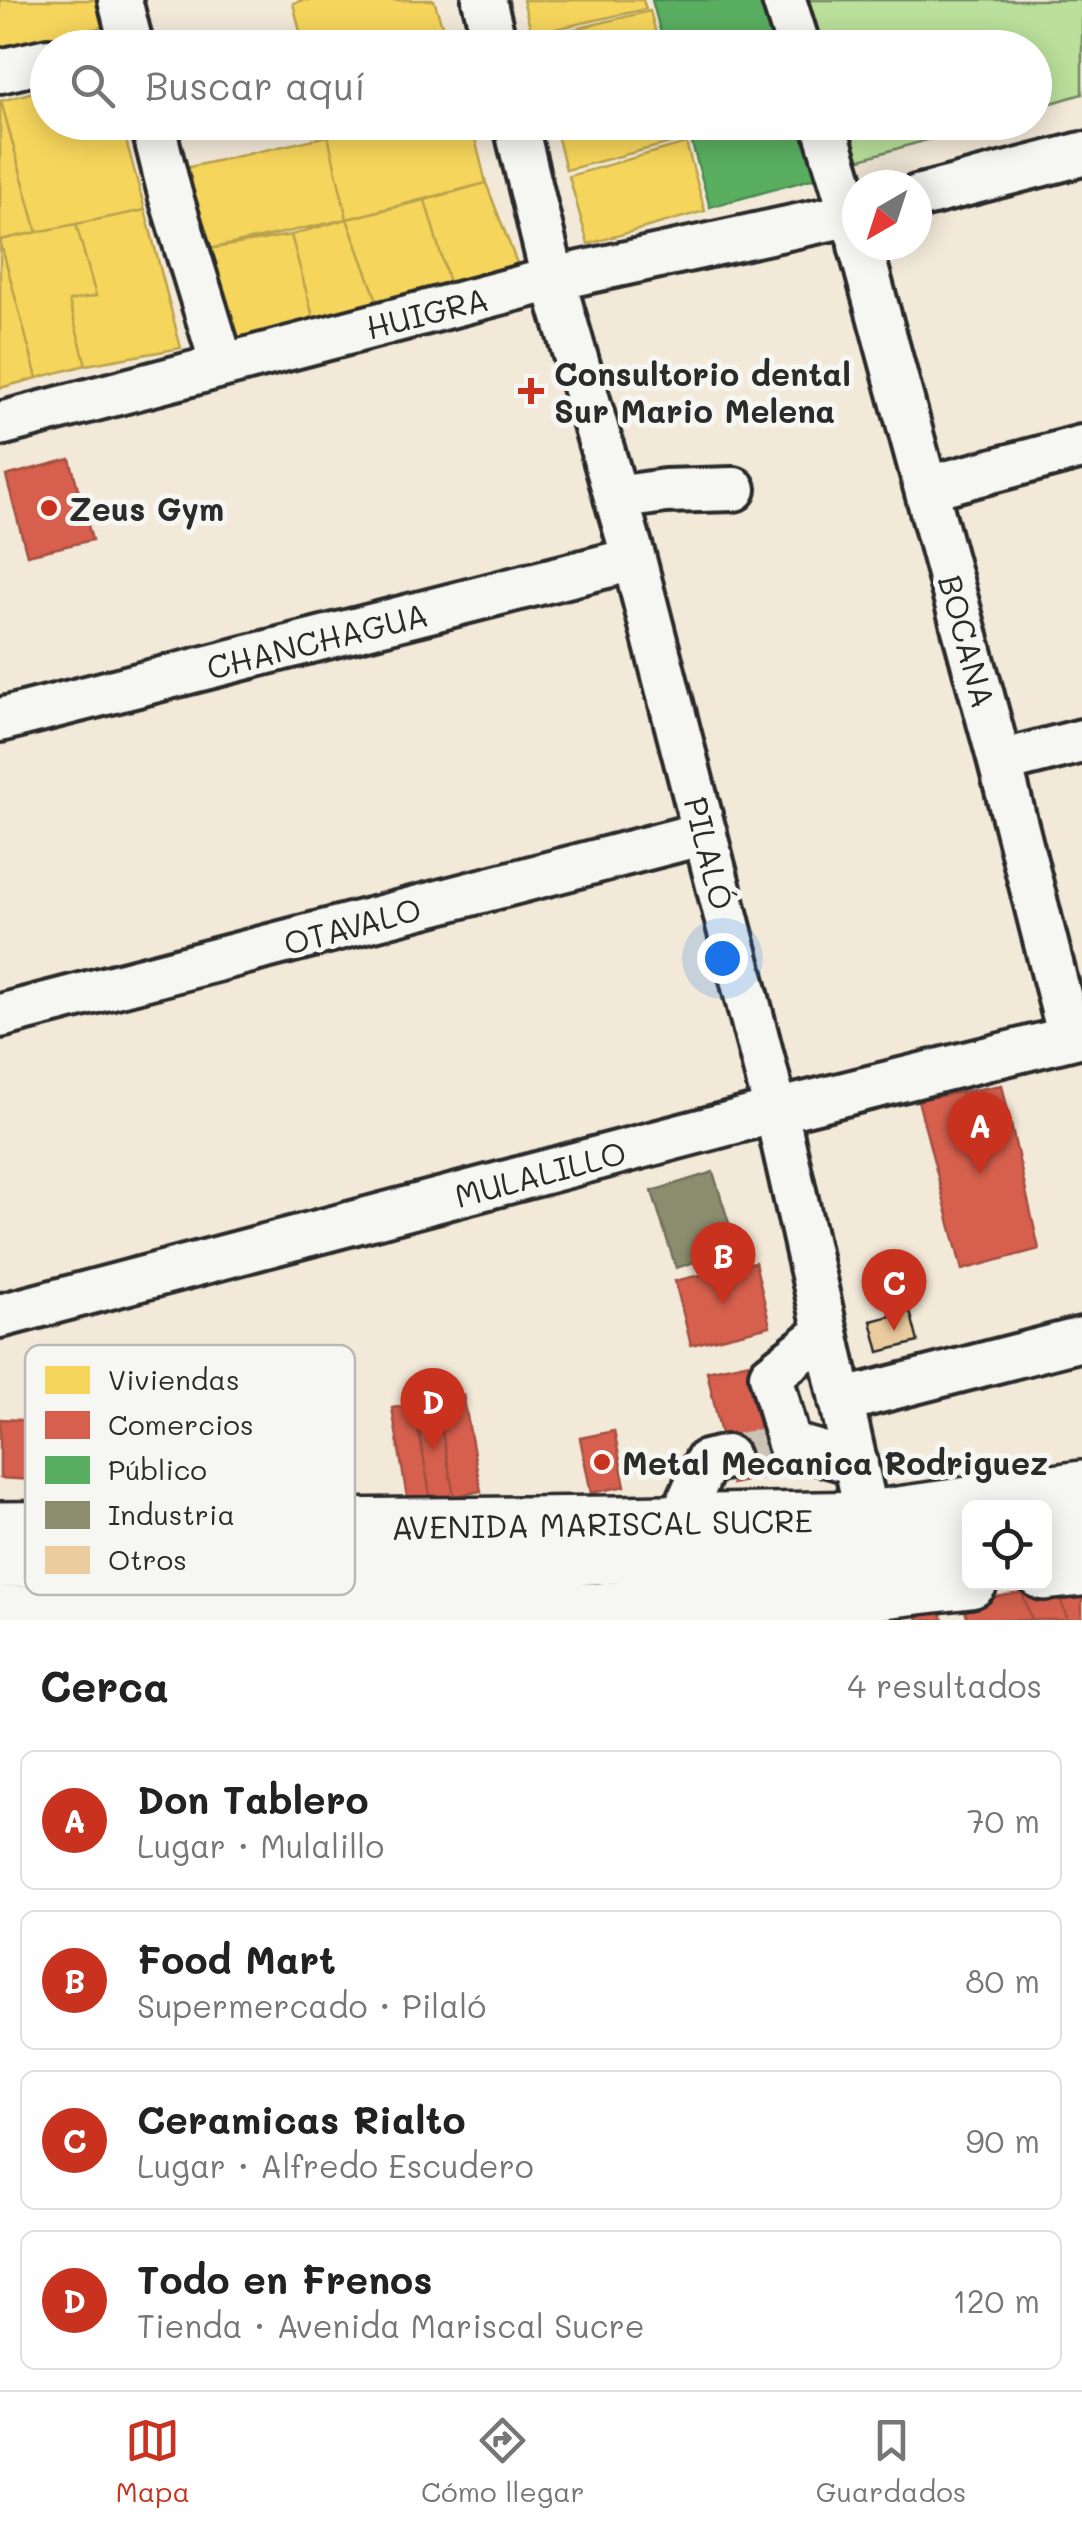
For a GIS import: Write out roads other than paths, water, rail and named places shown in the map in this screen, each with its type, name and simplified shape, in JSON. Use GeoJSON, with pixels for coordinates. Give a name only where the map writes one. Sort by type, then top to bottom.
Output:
{"type":"FeatureCollection","features":[{"type":"Feature","properties":{"kind":"main road","name":"AVENIDA MARISCAL SUCRE"},"geometry":{"type":"LineString","coordinates":[[234,1595],[602,1616],[1082,1489]]}},
{"type":"Feature","properties":{"kind":"main road","name":"AVENIDA MARISCAL SUCRE"},"geometry":{"type":"LineString","coordinates":[[355,1551],[678,1522],[866,1546],[962,1577]]}},
{"type":"Feature","properties":{"kind":"main road"},"geometry":{"type":"LineString","coordinates":[[1052,1571],[1082,1568]]}},
{"type":"Feature","properties":{"kind":"street"},"geometry":{"type":"LineString","coordinates":[[484,0],[492,30]]}},
{"type":"Feature","properties":{"kind":"street"},"geometry":{"type":"LineString","coordinates":[[784,0],[793,30]]}},
{"type":"Feature","properties":{"kind":"street"},"geometry":{"type":"LineString","coordinates":[[0,71],[30,64]]}},
{"type":"Feature","properties":{"kind":"street"},"geometry":{"type":"LineString","coordinates":[[156,140],[222,364]]}},
{"type":"Feature","properties":{"kind":"street","name":"PILALÓ"},"geometry":{"type":"LineString","coordinates":[[519,140],[634,559],[776,1110],[856,1463],[866,1546]]}},
{"type":"Feature","properties":{"kind":"street","name":"BOCANA"},"geometry":{"type":"LineString","coordinates":[[829,140],[842,182]]}},
{"type":"Feature","properties":{"kind":"street"},"geometry":{"type":"LineString","coordinates":[[932,193],[1082,154]]}},
{"type":"Feature","properties":{"kind":"street","name":"HUIGRA"},"geometry":{"type":"LineString","coordinates":[[0,424],[554,279],[842,228]]}},
{"type":"Feature","properties":{"kind":"street","name":"BOCANA"},"geometry":{"type":"LineString","coordinates":[[865,260],[1076,1036]]}},
{"type":"Feature","properties":{"kind":"street"},"geometry":{"type":"LineString","coordinates":[[927,488],[1082,447]]}},
{"type":"Feature","properties":{"kind":"street"},"geometry":{"type":"LineString","coordinates":[[616,498],[665,491],[734,490]]}},
{"type":"Feature","properties":{"kind":"street","name":"CHANCHAGUA"},"geometry":{"type":"LineString","coordinates":[[0,720],[634,559]]}},
{"type":"Feature","properties":{"kind":"street"},"geometry":{"type":"LineString","coordinates":[[1000,762],[1082,741]]}},
{"type":"Feature","properties":{"kind":"street","name":"OTAVALO"},"geometry":{"type":"LineString","coordinates":[[0,1016],[704,834]]}},
{"type":"Feature","properties":{"kind":"street","name":"MULALILLO"},"geometry":{"type":"LineString","coordinates":[[0,1316],[776,1110],[1076,1036]]}},
{"type":"Feature","properties":{"kind":"street"},"geometry":{"type":"LineString","coordinates":[[826,1332],[770,1375],[782,1446],[866,1546]]}},
{"type":"Feature","properties":{"kind":"street"},"geometry":{"type":"LineString","coordinates":[[841,1401],[1082,1339]]}},
{"type":"Feature","properties":{"kind":"street"},"geometry":{"type":"LineString","coordinates":[[782,1446],[856,1463]]}},
{"type":"Feature","properties":{"kind":"street"},"geometry":{"type":"LineString","coordinates":[[678,1522],[706,1462],[726,1458]]}},
{"type":"Feature","properties":{"kind":"street"},"geometry":{"type":"LineString","coordinates":[[1052,1536],[1082,1532]]}},
{"type":"Feature","properties":{"kind":"street"},"geometry":{"type":"LineString","coordinates":[[355,1566],[785,1560],[866,1546],[962,1548]]}},
{"type":"Feature","properties":{"kind":"tunnel"},"geometry":{"type":"LineString","coordinates":[[727,1457],[775,1447]]}},
{"type":"Feature","properties":{"kind":"place","name":"Consultorio dental Sur Mario Melena"},"geometry":{"type":"Point","coordinates":[531,391]}},
{"type":"Feature","properties":{"kind":"place","name":"Zeus Gym"},"geometry":{"type":"Point","coordinates":[49,508]}},
{"type":"Feature","properties":{"kind":"place","name":"Don Tablero"},"geometry":{"type":"Point","coordinates":[980,1174]}},
{"type":"Feature","properties":{"kind":"place","name":"Food Mart"},"geometry":{"type":"Point","coordinates":[723,1304]}},
{"type":"Feature","properties":{"kind":"place","name":"Ceramicas Rialto"},"geometry":{"type":"Point","coordinates":[894,1331]}},
{"type":"Feature","properties":{"kind":"place","name":"Todo en Frenos"},"geometry":{"type":"Point","coordinates":[433,1450]}},
{"type":"Feature","properties":{"kind":"place","name":"Metal Mecanica Rodriguez"},"geometry":{"type":"Point","coordinates":[602,1462]}}]}
